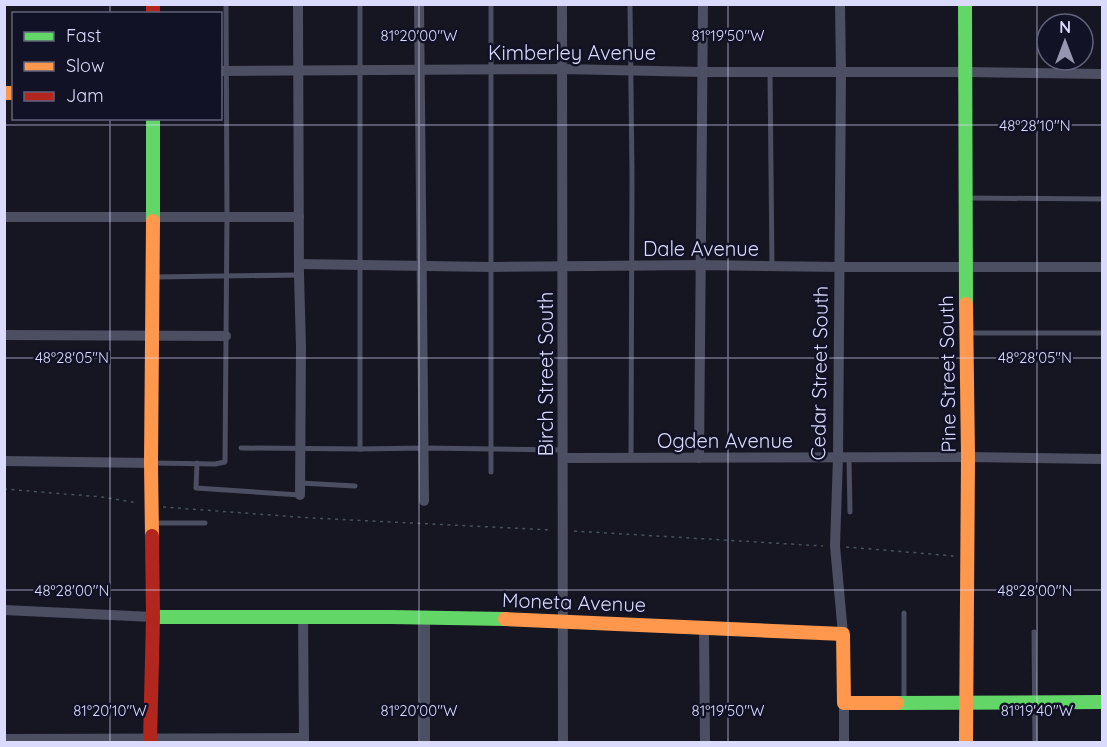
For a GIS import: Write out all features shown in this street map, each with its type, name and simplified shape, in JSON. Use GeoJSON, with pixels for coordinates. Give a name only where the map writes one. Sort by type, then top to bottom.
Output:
{"type":"FeatureCollection","features":[{"type":"Feature","properties":{"kind":"street"},"geometry":{"type":"LineString","coordinates":[[297,4],[301,347],[300,495]]}},
{"type":"Feature","properties":{"kind":"street"},"geometry":{"type":"LineString","coordinates":[[419,4],[424,501]]}},
{"type":"Feature","properties":{"kind":"street","name":"Birch Street South"},"geometry":{"type":"LineString","coordinates":[[562,4],[563,742]]}},
{"type":"Feature","properties":{"kind":"street"},"geometry":{"type":"LineString","coordinates":[[699,458],[703,4]]}},
{"type":"Feature","properties":{"kind":"street","name":"Cedar Street South"},"geometry":{"type":"LineString","coordinates":[[840,4],[840,267],[844,457],[835,546],[843,634],[844,742]]}},
{"type":"Feature","properties":{"kind":"street","name":"Pine Street South"},"geometry":{"type":"LineString","coordinates":[[965,4],[968,458],[966,742]]}},
{"type":"Feature","properties":{"kind":"street","name":"Kimberley Avenue"},"geometry":{"type":"LineString","coordinates":[[224,71],[562,69],[1102,74]]}},
{"type":"Feature","properties":{"kind":"street"},"geometry":{"type":"LineString","coordinates":[[150,740],[153,617],[151,463],[153,120]]}},
{"type":"Feature","properties":{"kind":"street"},"geometry":{"type":"LineString","coordinates":[[4,217],[299,217]]}},
{"type":"Feature","properties":{"kind":"street","name":"Dale Avenue"},"geometry":{"type":"LineString","coordinates":[[299,269],[361,265],[1102,267]]}},
{"type":"Feature","properties":{"kind":"street"},"geometry":{"type":"LineString","coordinates":[[4,334],[226,336]]}},
{"type":"Feature","properties":{"kind":"street","name":"Ogden Avenue"},"geometry":{"type":"LineString","coordinates":[[563,454],[631,458],[1102,459]]}},
{"type":"Feature","properties":{"kind":"street"},"geometry":{"type":"LineString","coordinates":[[4,461],[151,463]]}},
{"type":"Feature","properties":{"kind":"street"},"geometry":{"type":"LineString","coordinates":[[4,610],[153,617]]}},
{"type":"Feature","properties":{"kind":"street"},"geometry":{"type":"LineString","coordinates":[[4,739],[304,740],[303,616]]}},
{"type":"Feature","properties":{"kind":"street","name":"Moneta Avenue"},"geometry":{"type":"LineString","coordinates":[[153,617],[425,617],[843,634]]}},
{"type":"Feature","properties":{"kind":"street"},"geometry":{"type":"LineString","coordinates":[[424,742],[425,617]]}},
{"type":"Feature","properties":{"kind":"street"},"geometry":{"type":"LineString","coordinates":[[704,627],[705,742]]}},
{"type":"Feature","properties":{"kind":"street"},"geometry":{"type":"LineString","coordinates":[[844,702],[1102,702]]}},
{"type":"Feature","properties":{"kind":"lane"},"geometry":{"type":"LineString","coordinates":[[151,463],[215,464],[225,462],[227,217],[224,71],[226,4]]}},
{"type":"Feature","properties":{"kind":"lane"},"geometry":{"type":"LineString","coordinates":[[360,4],[360,449]]}},
{"type":"Feature","properties":{"kind":"lane"},"geometry":{"type":"LineString","coordinates":[[491,4],[491,472]]}},
{"type":"Feature","properties":{"kind":"lane"},"geometry":{"type":"LineString","coordinates":[[630,4],[631,458]]}},
{"type":"Feature","properties":{"kind":"lane"},"geometry":{"type":"LineString","coordinates":[[770,72],[772,266]]}},
{"type":"Feature","properties":{"kind":"lane"},"geometry":{"type":"LineString","coordinates":[[965,198],[1102,199]]}},
{"type":"Feature","properties":{"kind":"lane"},"geometry":{"type":"LineString","coordinates":[[153,277],[226,276],[299,269]]}},
{"type":"Feature","properties":{"kind":"lane"},"geometry":{"type":"LineString","coordinates":[[966,333],[1102,333]]}},
{"type":"Feature","properties":{"kind":"lane"},"geometry":{"type":"LineString","coordinates":[[241,448],[491,449],[563,454]]}},
{"type":"Feature","properties":{"kind":"lane"},"geometry":{"type":"LineString","coordinates":[[844,457],[850,512]]}},
{"type":"Feature","properties":{"kind":"lane"},"geometry":{"type":"LineString","coordinates":[[197,464],[196,488],[300,495]]}},
{"type":"Feature","properties":{"kind":"lane"},"geometry":{"type":"LineString","coordinates":[[300,483],[355,486]]}},
{"type":"Feature","properties":{"kind":"lane"},"geometry":{"type":"LineString","coordinates":[[152,523],[205,523]]}},
{"type":"Feature","properties":{"kind":"lane"},"geometry":{"type":"LineString","coordinates":[[904,613],[904,702]]}},
{"type":"Feature","properties":{"kind":"lane"},"geometry":{"type":"LineString","coordinates":[[1034,632],[1035,742]]}},
{"type":"Feature","properties":{"kind":"path"},"geometry":{"type":"LineString","coordinates":[[4,489],[102,497],[152,506],[311,518],[563,530],[967,556]]}},
{"type":"Feature","properties":{"kind":"traffic: fast"},"geometry":{"type":"LineString","coordinates":[[965,4],[966,304]]}},
{"type":"Feature","properties":{"kind":"traffic: fast"},"geometry":{"type":"LineString","coordinates":[[153,120],[153,221]]}},
{"type":"Feature","properties":{"kind":"traffic: fast"},"geometry":{"type":"LineString","coordinates":[[153,617],[505,619]]}},
{"type":"Feature","properties":{"kind":"traffic: fast"},"geometry":{"type":"LineString","coordinates":[[897,703],[1102,702]]}},
{"type":"Feature","properties":{"kind":"traffic: slow"},"geometry":{"type":"LineString","coordinates":[[4,93],[12,93]]}},
{"type":"Feature","properties":{"kind":"traffic: slow"},"geometry":{"type":"LineString","coordinates":[[152,536],[153,221]]}},
{"type":"Feature","properties":{"kind":"traffic: slow"},"geometry":{"type":"LineString","coordinates":[[966,304],[968,457],[966,742]]}},
{"type":"Feature","properties":{"kind":"traffic: slow"},"geometry":{"type":"LineString","coordinates":[[505,619],[843,634],[844,703],[897,703]]}},
{"type":"Feature","properties":{"kind":"traffic: jam"},"geometry":{"type":"LineString","coordinates":[[153,4],[153,12]]}},
{"type":"Feature","properties":{"kind":"traffic: jam"},"geometry":{"type":"LineString","coordinates":[[150,742],[152,536]]}}]}
